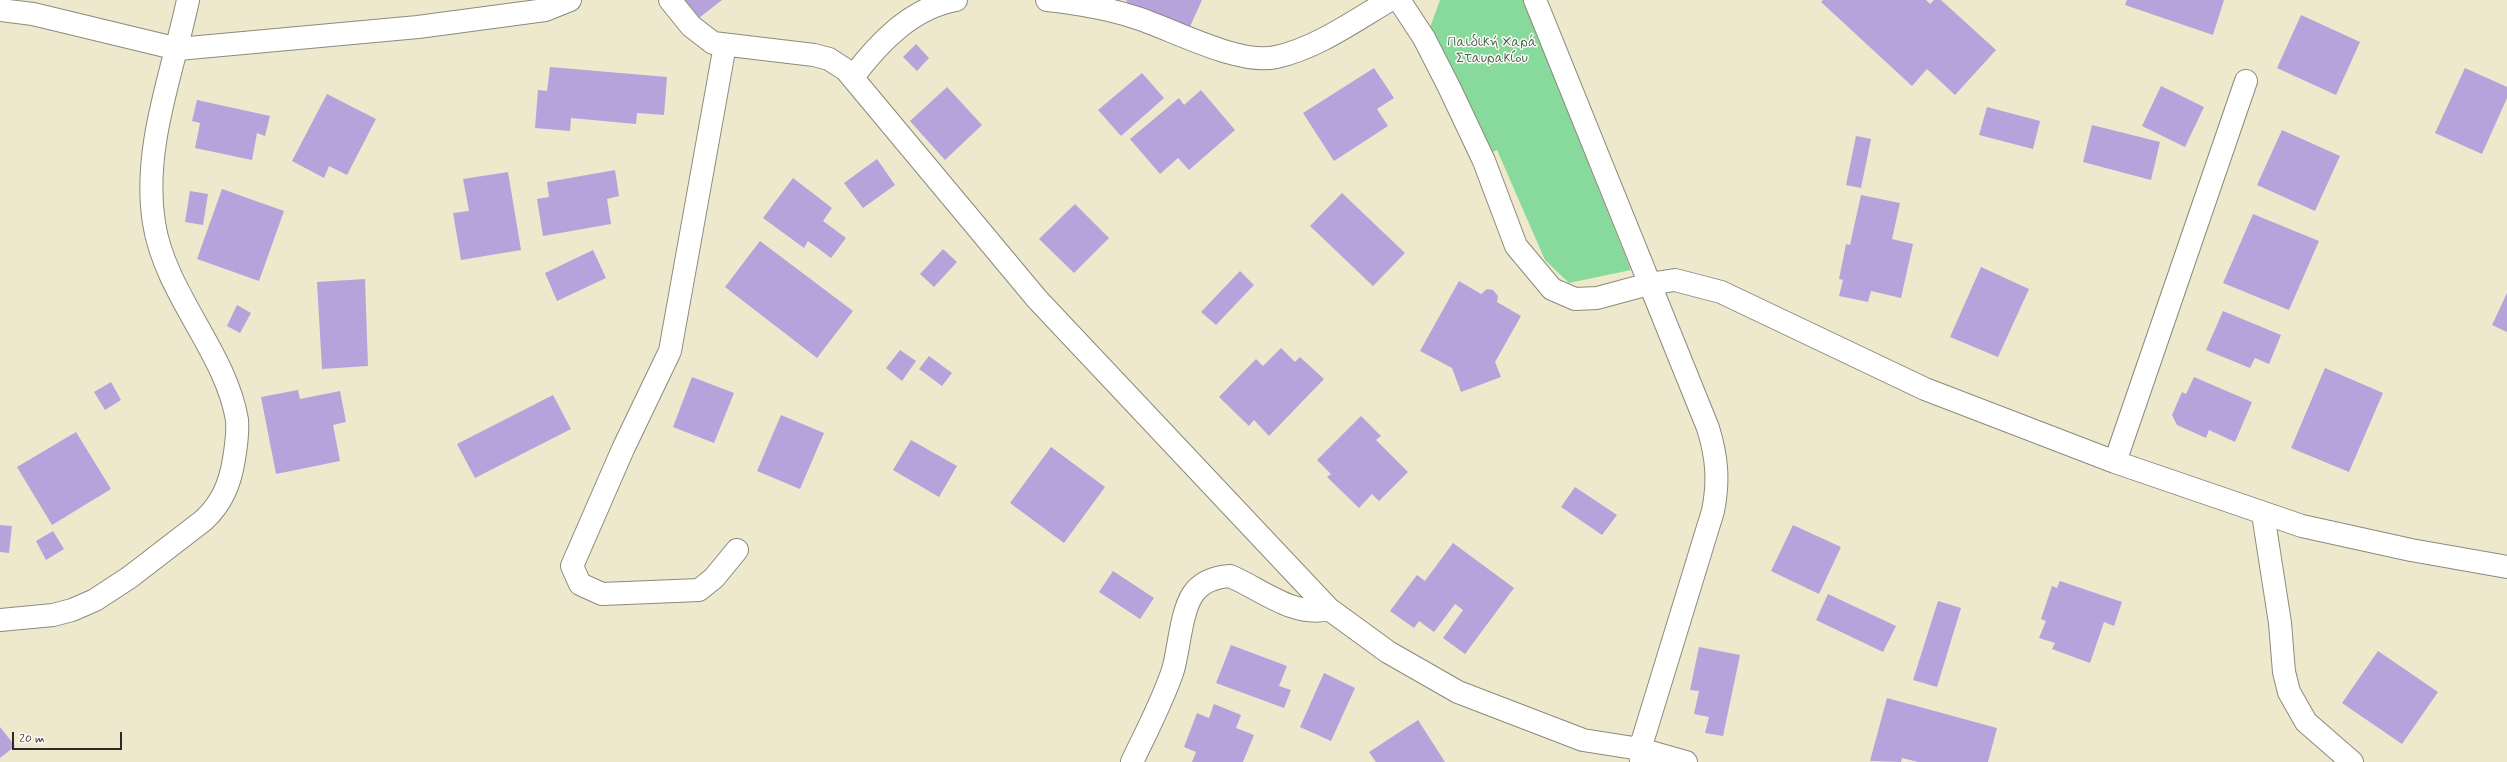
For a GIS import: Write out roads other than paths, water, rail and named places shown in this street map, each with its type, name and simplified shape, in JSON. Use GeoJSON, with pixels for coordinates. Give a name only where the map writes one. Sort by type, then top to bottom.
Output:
{"type":"FeatureCollection","features":[{"type":"Feature","properties":{"kind":"street"},"geometry":{"type":"LineString","coordinates":[[0,620],[66,612],[95,600],[110,591],[204,520],[218,507],[230,481],[236,449],[237,422],[233,404],[220,373],[172,279],[154,224],[152,167],[169,77],[178,49],[188,0]]}},
{"type":"Feature","properties":{"kind":"street"},"geometry":{"type":"LineString","coordinates":[[0,10],[33,14],[178,49],[418,27],[545,10],[570,0]]}},
{"type":"Feature","properties":{"kind":"street"},"geometry":{"type":"LineString","coordinates":[[670,0],[703,37],[725,46],[829,59],[853,77],[1037,299],[1329,609],[1388,652],[1458,692],[1583,740],[1640,756],[1686,762]]}},
{"type":"Feature","properties":{"kind":"street"},"geometry":{"type":"LineString","coordinates":[[853,77],[876,48],[906,22],[934,6],[956,0]]}},
{"type":"Feature","properties":{"kind":"street"},"geometry":{"type":"LineString","coordinates":[[1047,0],[1119,13],[1210,46],[1263,59],[1299,50],[1326,37],[1390,0]]}},
{"type":"Feature","properties":{"kind":"street"},"geometry":{"type":"LineString","coordinates":[[1398,0],[1424,38],[1449,87],[1484,161],[1516,246],[1532,269],[1552,289],[1575,299],[1598,298],[1649,284],[1675,280],[1721,292],[1925,389],[2115,462],[2263,514],[2368,541],[2507,567]]}},
{"type":"Feature","properties":{"kind":"street"},"geometry":{"type":"LineString","coordinates":[[1535,0],[1708,428],[1717,459],[1718,490],[1714,511],[1640,756]]}},
{"type":"Feature","properties":{"kind":"street"},"geometry":{"type":"LineString","coordinates":[[725,46],[670,351],[623,449],[572,566],[580,584],[602,594],[699,590],[714,578],[737,550]]}},
{"type":"Feature","properties":{"kind":"street"},"geometry":{"type":"LineString","coordinates":[[2115,462],[2246,81]]}},
{"type":"Feature","properties":{"kind":"street"},"geometry":{"type":"LineString","coordinates":[[2263,514],[2280,622],[2284,672],[2288,692],[2306,722],[2352,762]]}},
{"type":"Feature","properties":{"kind":"street"},"geometry":{"type":"LineString","coordinates":[[1132,762],[1163,697],[1173,670],[1190,600],[1205,582],[1218,577],[1230,576],[1299,609],[1321,611],[1329,609]]}},
{"type":"Feature","properties":{"kind":"park label","name":"Παιδική Χαρά Σταυρακίου"},"geometry":{"type":"Point","coordinates":[1492,52]}}]}
